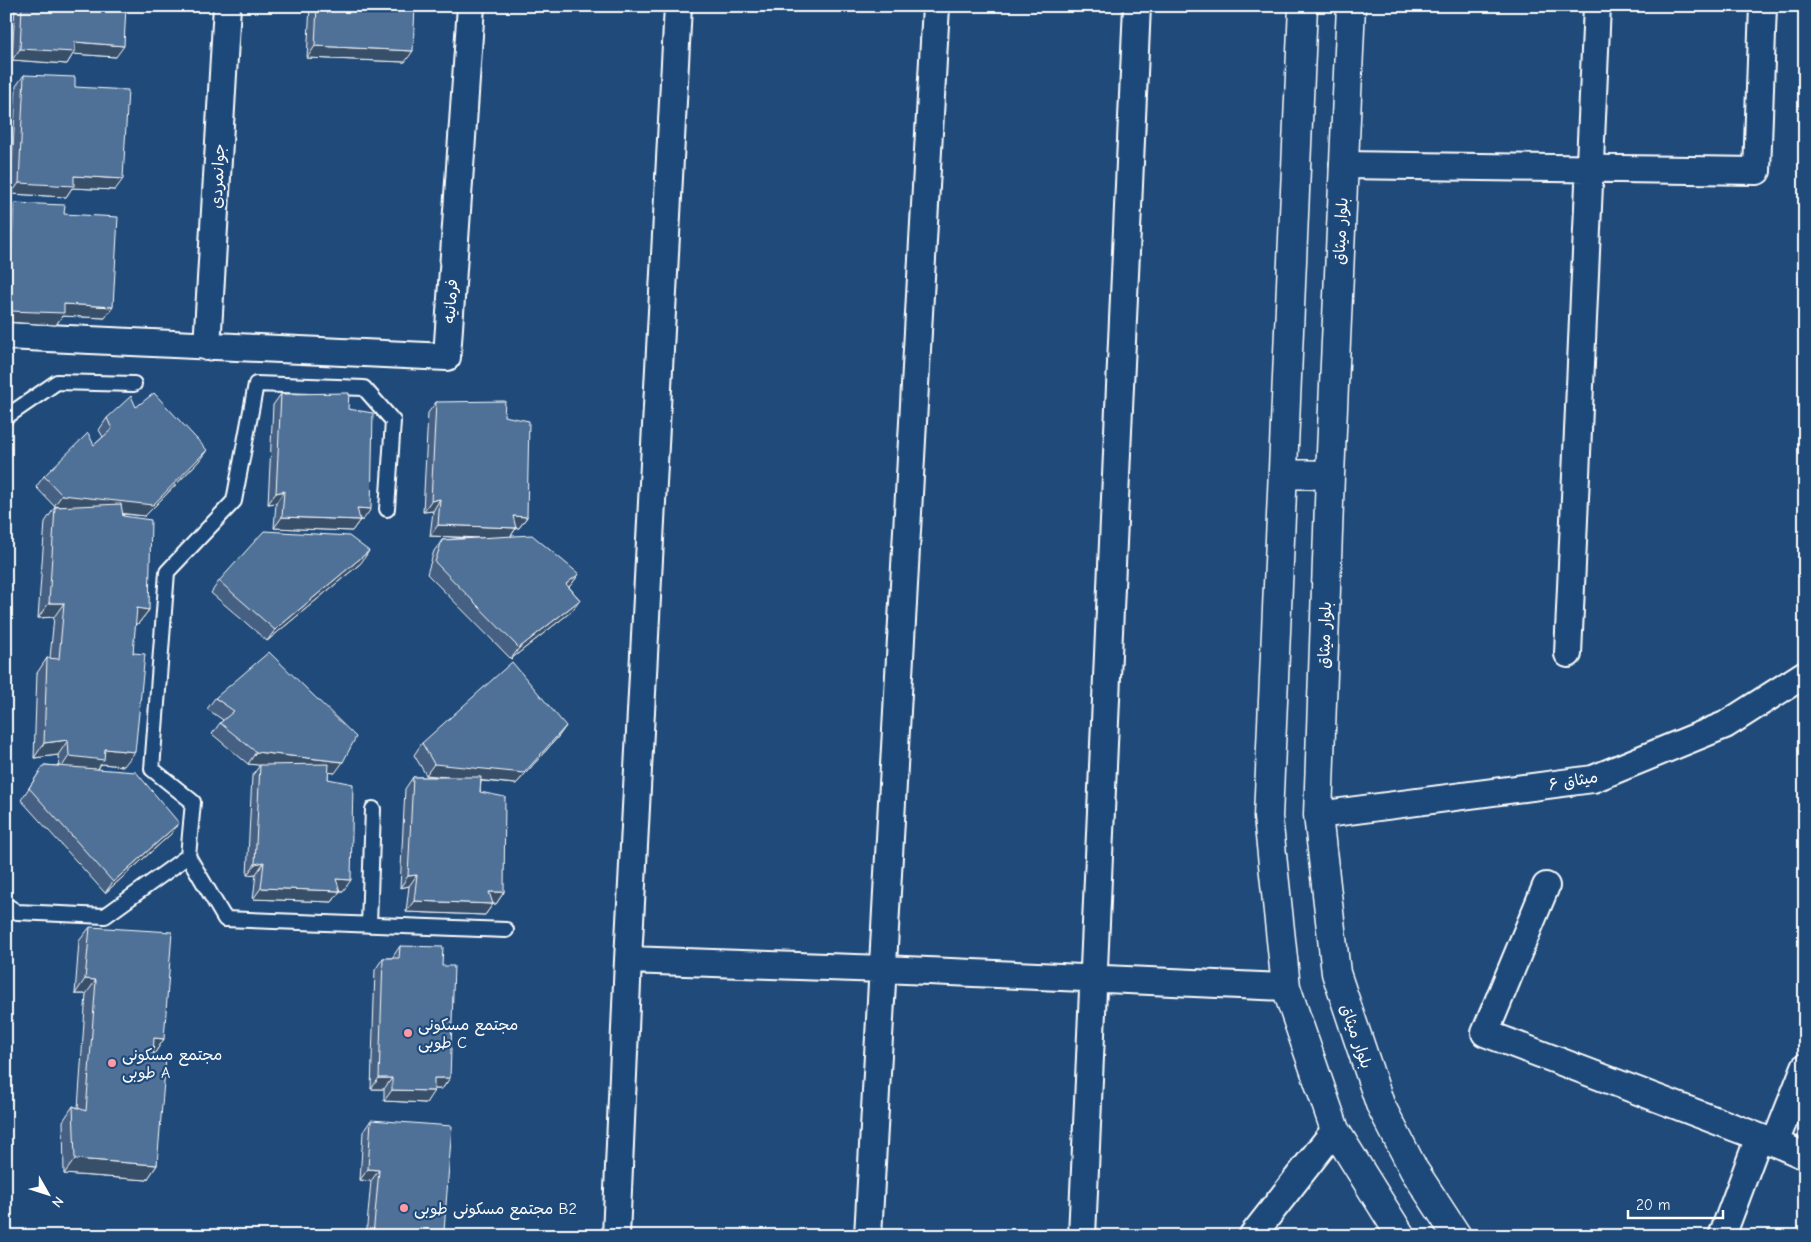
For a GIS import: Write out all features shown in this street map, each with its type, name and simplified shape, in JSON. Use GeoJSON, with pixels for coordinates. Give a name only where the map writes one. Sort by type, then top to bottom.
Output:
{"type":"FeatureCollection","features":[{"type":"Feature","properties":{"kind":"street","name":"جوانمردی"},"geometry":{"type":"LineString","coordinates":[[207,347],[227,6]]}},
{"type":"Feature","properties":{"kind":"street","name":"فرمانیه"},"geometry":{"type":"LineString","coordinates":[[207,347],[446,357],[471,6]]}},
{"type":"Feature","properties":{"kind":"street"},"geometry":{"type":"LineString","coordinates":[[616,1236],[628,960],[678,6]]}},
{"type":"Feature","properties":{"kind":"street"},"geometry":{"type":"LineString","coordinates":[[868,1236],[936,6]]}},
{"type":"Feature","properties":{"kind":"street"},"geometry":{"type":"LineString","coordinates":[[1082,1236],[1138,6]]}},
{"type":"Feature","properties":{"kind":"street"},"geometry":{"type":"LineString","coordinates":[[1303,6],[1268,817],[1286,987],[1335,1130],[1401,1236]]}},
{"type":"Feature","properties":{"kind":"street","name":"بلوار میثاق"},"geometry":{"type":"LineString","coordinates":[[1351,6],[1330,475],[1318,815],[1336,973],[1380,1104],[1414,1170],[1457,1236]]}},
{"type":"Feature","properties":{"kind":"street"},"geometry":{"type":"LineString","coordinates":[[1568,654],[1588,169],[1597,6]]}},
{"type":"Feature","properties":{"kind":"street"},"geometry":{"type":"LineString","coordinates":[[1343,165],[1757,171],[1763,6]]}},
{"type":"Feature","properties":{"kind":"street"},"geometry":{"type":"LineString","coordinates":[[6,336],[207,347]]}},
{"type":"Feature","properties":{"kind":"street"},"geometry":{"type":"LineString","coordinates":[[1283,474],[1330,475]]}},
{"type":"Feature","properties":{"kind":"street","name":"میثاق ۶"},"geometry":{"type":"LineString","coordinates":[[1318,815],[1593,779],[1725,725],[1805,674]]}},
{"type":"Feature","properties":{"kind":"street"},"geometry":{"type":"LineString","coordinates":[[1546,886],[1485,1033],[1805,1156]]}},
{"type":"Feature","properties":{"kind":"street"},"geometry":{"type":"LineString","coordinates":[[628,960],[1286,987]]}},
{"type":"Feature","properties":{"kind":"street"},"geometry":{"type":"LineString","coordinates":[[1722,1236],[1767,1140],[1805,1067]]}},
{"type":"Feature","properties":{"kind":"street"},"geometry":{"type":"LineString","coordinates":[[1252,1236],[1335,1130]]}},
{"type":"Feature","properties":{"kind":"lane"},"geometry":{"type":"LineString","coordinates":[[6,417],[57,382],[134,384]]}},
{"type":"Feature","properties":{"kind":"lane"},"geometry":{"type":"LineString","coordinates":[[387,509],[393,421],[364,388],[256,384],[234,502],[167,572],[152,769],[193,802],[188,856],[225,919],[506,930]]}},
{"type":"Feature","properties":{"kind":"lane"},"geometry":{"type":"LineString","coordinates":[[369,925],[373,809]]}},
{"type":"Feature","properties":{"kind":"lane"},"geometry":{"type":"LineString","coordinates":[[6,905],[17,912],[105,916],[188,856]]}},
{"type":"Feature","properties":{"kind":"building"},"geometry":{"type":"Polygon","coordinates":[[[22,6],[126,6],[124,46],[75,42],[75,52],[20,49],[22,6]]]}},
{"type":"Feature","properties":{"kind":"building"},"geometry":{"type":"Polygon","coordinates":[[[317,6],[415,6],[413,51],[315,46],[317,6]]]}},
{"type":"Feature","properties":{"kind":"building"},"geometry":{"type":"Polygon","coordinates":[[[24,75],[75,77],[75,87],[128,90],[123,179],[74,176],[74,186],[19,183],[24,75]]]}},
{"type":"Feature","properties":{"kind":"building"},"geometry":{"type":"Polygon","coordinates":[[[14,203],[65,205],[64,214],[118,217],[113,307],[64,304],[64,313],[9,311],[14,203]]]}},
{"type":"Feature","properties":{"kind":"building"},"geometry":{"type":"Polygon","coordinates":[[[154,393],[207,450],[153,505],[62,495],[44,476],[88,433],[94,445],[112,429],[107,418],[131,396],[136,407],[154,393]]]}},
{"type":"Feature","properties":{"kind":"building"},"geometry":{"type":"Polygon","coordinates":[[[349,393],[348,409],[373,413],[371,509],[357,508],[360,520],[282,517],[284,491],[276,493],[281,394],[349,393]]]}},
{"type":"Feature","properties":{"kind":"building"},"geometry":{"type":"Polygon","coordinates":[[[505,401],[504,416],[529,421],[527,517],[513,516],[516,528],[438,525],[440,499],[431,501],[436,402],[505,401]]]}},
{"type":"Feature","properties":{"kind":"building"},"geometry":{"type":"Polygon","coordinates":[[[121,504],[123,516],[151,520],[149,610],[137,608],[133,653],[145,654],[135,752],[105,749],[104,760],[69,756],[68,740],[44,743],[47,658],[59,659],[64,603],[49,603],[55,507],[121,504]]]}},
{"type":"Feature","properties":{"kind":"building"},"geometry":{"type":"Polygon","coordinates":[[[264,531],[349,536],[369,551],[275,630],[219,581],[264,531]]]}},
{"type":"Feature","properties":{"kind":"building"},"geometry":{"type":"Polygon","coordinates":[[[532,535],[579,574],[566,584],[580,600],[519,648],[435,562],[442,540],[532,535]]]}},
{"type":"Feature","properties":{"kind":"building"},"geometry":{"type":"Polygon","coordinates":[[[269,652],[356,737],[343,762],[256,752],[220,723],[234,711],[215,698],[269,652]]]}},
{"type":"Feature","properties":{"kind":"building"},"geometry":{"type":"Polygon","coordinates":[[[512,662],[566,726],[524,773],[434,764],[422,743],[512,662]]]}},
{"type":"Feature","properties":{"kind":"building"},"geometry":{"type":"Polygon","coordinates":[[[329,764],[328,779],[353,784],[351,880],[336,879],[340,891],[261,888],[264,862],[255,864],[260,765],[329,764]]]}},
{"type":"Feature","properties":{"kind":"building"},"geometry":{"type":"Polygon","coordinates":[[[44,765],[136,772],[179,823],[113,882],[29,788],[44,765]]]}},
{"type":"Feature","properties":{"kind":"building"},"geometry":{"type":"Polygon","coordinates":[[[413,777],[481,777],[480,792],[505,797],[504,892],[489,892],[493,904],[414,901],[417,875],[408,876],[413,777]]]}},
{"type":"Feature","properties":{"kind":"building","name":"مجتمع مسکونی طوبی A"},"geometry":{"type":"Polygon","coordinates":[[[90,927],[172,932],[164,1039],[154,1038],[153,1057],[166,1058],[157,1165],[75,1159],[73,1106],[86,1111],[96,980],[85,979],[90,927]]]}},
{"type":"Feature","properties":{"kind":"building","name":"مجتمع مسکونی طوبی C"},"geometry":{"type":"Polygon","coordinates":[[[400,946],[443,947],[442,966],[454,966],[450,1078],[434,1078],[434,1091],[392,1090],[392,1078],[379,1078],[383,958],[399,958],[400,946]]]}},
{"type":"Feature","properties":{"kind":"building","name":"مجتمع مسکونی طوبی B2"},"geometry":{"type":"Polygon","coordinates":[[[371,1120],[452,1126],[444,1231],[434,1230],[433,1236],[373,1236],[379,1170],[368,1169],[371,1120]]]}},
{"type":"Feature","properties":{"kind":"place","name":"مجتمع مسکونی طوبی C"},"geometry":{"type":"Point","coordinates":[408,1033]}},
{"type":"Feature","properties":{"kind":"place","name":"مجتمع مسکونی طوبی A"},"geometry":{"type":"Point","coordinates":[112,1063]}},
{"type":"Feature","properties":{"kind":"place","name":"مجتمع مسکونی طوبی B2"},"geometry":{"type":"Point","coordinates":[404,1208]}}]}
